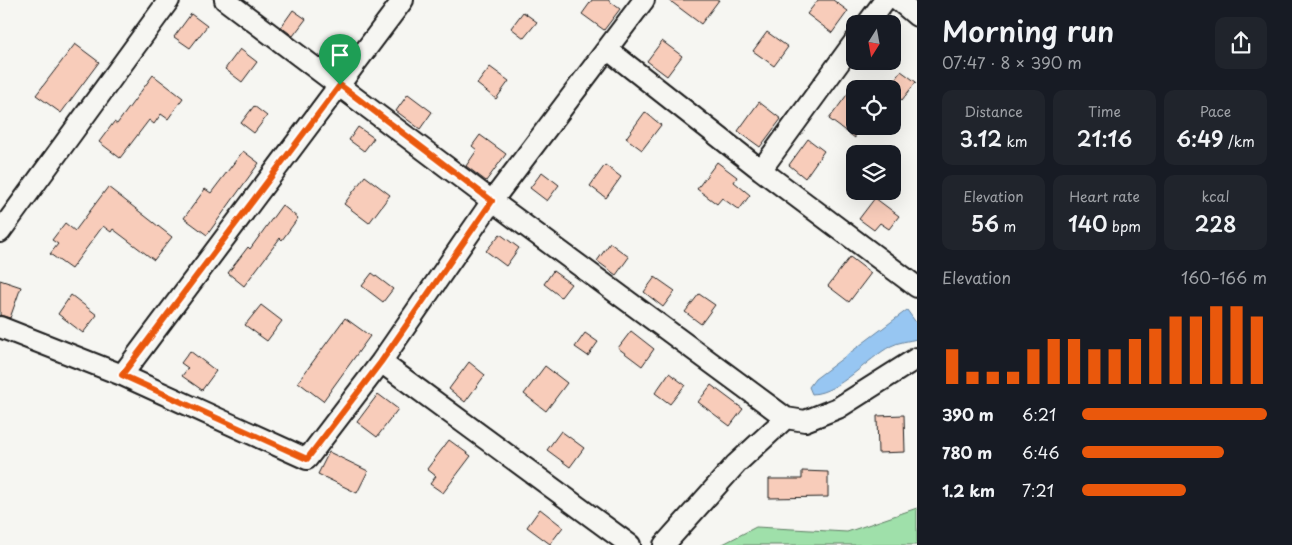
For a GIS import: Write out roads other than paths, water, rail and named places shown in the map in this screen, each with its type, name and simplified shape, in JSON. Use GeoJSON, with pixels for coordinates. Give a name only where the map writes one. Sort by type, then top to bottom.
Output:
{"type":"FeatureCollection","features":[{"type":"Feature","properties":{"kind":"street"},"geometry":{"type":"LineString","coordinates":[[0,232],[170,0]]}},
{"type":"Feature","properties":{"kind":"street"},"geometry":{"type":"LineString","coordinates":[[225,0],[492,201],[786,418],[805,421],[838,408],[917,358]]}},
{"type":"Feature","properties":{"kind":"street"},"geometry":{"type":"LineString","coordinates":[[122,375],[403,0]]}},
{"type":"Feature","properties":{"kind":"street"},"geometry":{"type":"LineString","coordinates":[[0,327],[122,375],[307,459],[381,362],[492,201],[644,0]]}},
{"type":"Feature","properties":{"kind":"street"},"geometry":{"type":"LineString","coordinates":[[874,15],[885,0]]}},
{"type":"Feature","properties":{"kind":"street"},"geometry":{"type":"LineString","coordinates":[[898,0],[917,16]]}},
{"type":"Feature","properties":{"kind":"street"},"geometry":{"type":"LineString","coordinates":[[607,49],[761,170],[917,288]]}},
{"type":"Feature","properties":{"kind":"street"},"geometry":{"type":"LineString","coordinates":[[761,170],[846,52]]}},
{"type":"Feature","properties":{"kind":"street"},"geometry":{"type":"LineString","coordinates":[[381,362],[630,545]]}},
{"type":"Feature","properties":{"kind":"street"},"geometry":{"type":"LineString","coordinates":[[664,545],[736,464],[786,418]]}},
{"type":"Feature","properties":{"kind":"water"},"geometry":{"type":"Polygon","coordinates":[[[907,310],[917,324],[917,339],[891,346],[843,382],[822,392],[812,394],[809,387],[815,379],[907,310]]]}}]}
